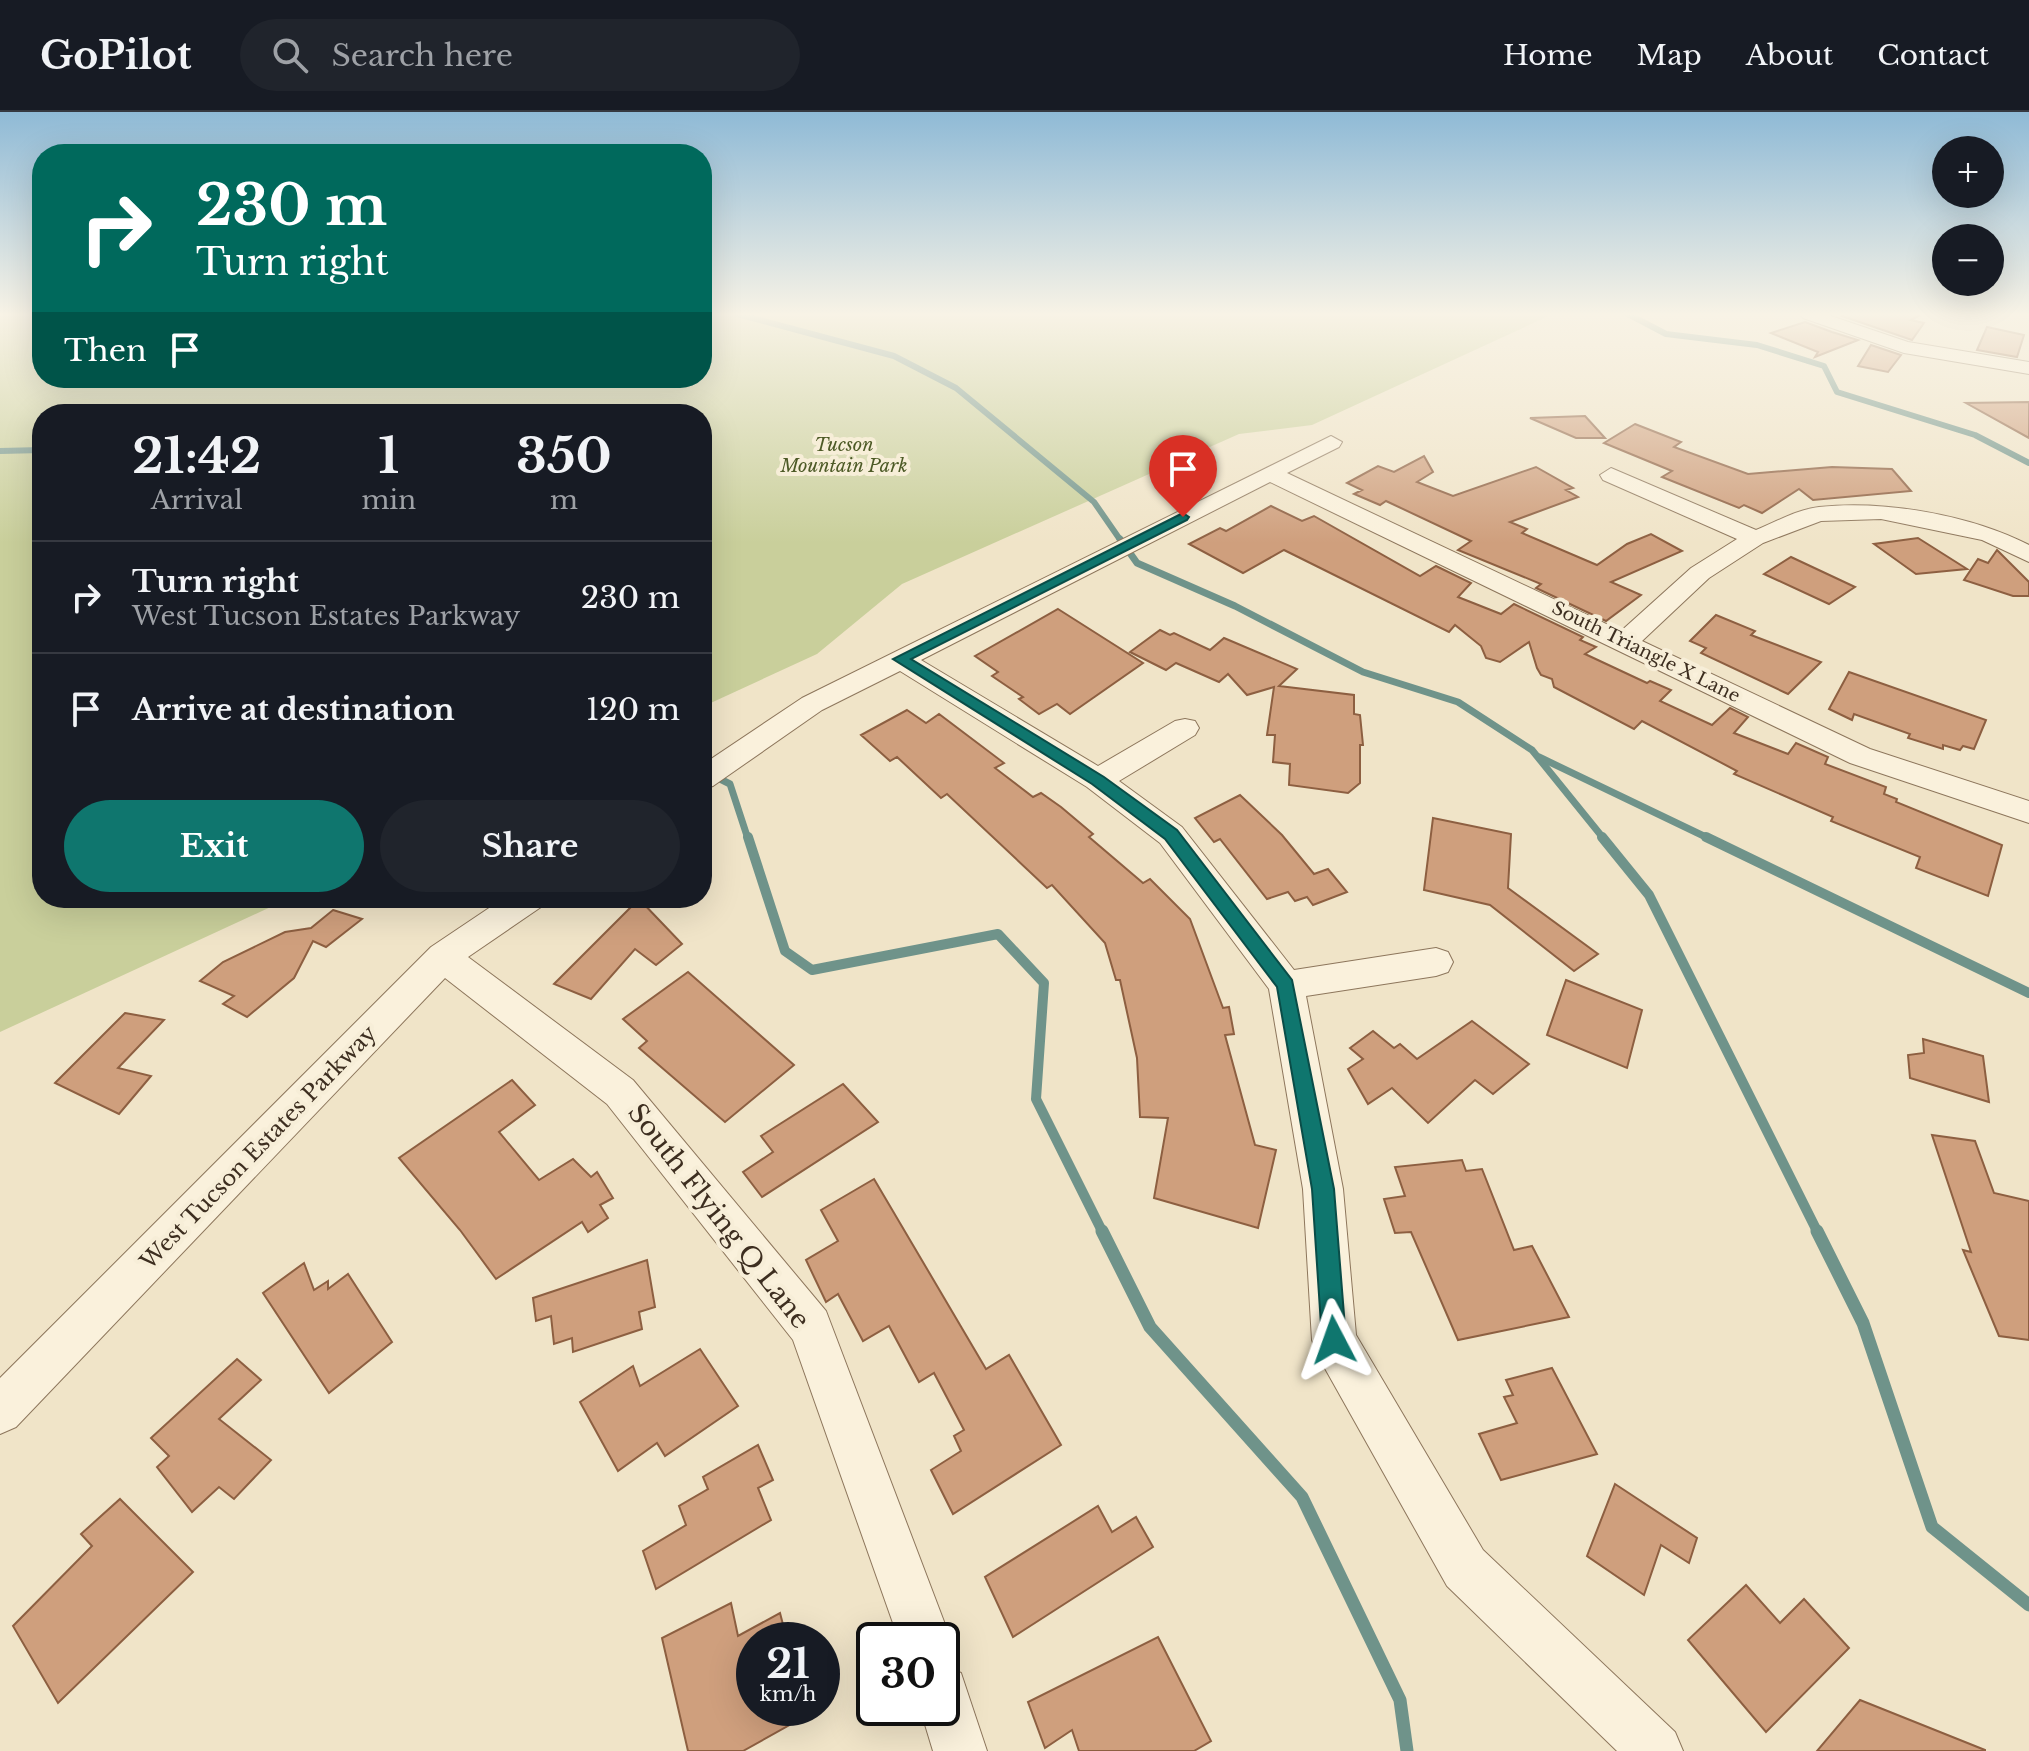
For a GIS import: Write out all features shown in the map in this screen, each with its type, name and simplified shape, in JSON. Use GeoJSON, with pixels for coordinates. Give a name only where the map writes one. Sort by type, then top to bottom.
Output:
{"type":"FeatureCollection","features":[{"type":"Feature","properties":{"kind":"street"},"geometry":{"type":"LineString","coordinates":[[712,772],[812,704],[1331,442]]}},
{"type":"Feature","properties":{"kind":"street","name":"South Triangle X Lane"},"geometry":{"type":"LineString","coordinates":[[1270,473],[1860,756],[2029,812]]}},
{"type":"Feature","properties":{"kind":"street"},"geometry":{"type":"LineString","coordinates":[[1611,475],[1755,538]]}},
{"type":"Feature","properties":{"kind":"street"},"geometry":{"type":"LineString","coordinates":[[1625,642],[1700,573],[1755,538],[1818,514],[1881,512],[1989,534],[2029,555]]}},
{"type":"Feature","properties":{"kind":"street"},"geometry":{"type":"LineString","coordinates":[[900,659],[1098,780],[1171,835],[1286,985],[1323,1189],[1334,1340],[1465,1568],[1656,1751]]}},
{"type":"Feature","properties":{"kind":"street"},"geometry":{"type":"LineString","coordinates":[[1098,780],[1185,728]]}},
{"type":"Feature","properties":{"kind":"street","name":"West Tucson Estates Parkway"},"geometry":{"type":"LineString","coordinates":[[0,1411],[443,957],[514,908]]}},
{"type":"Feature","properties":{"kind":"street","name":"South Flying Q Lane"},"geometry":{"type":"LineString","coordinates":[[443,957],[620,1092],[810,1327],[918,1622]]}},
{"type":"Feature","properties":{"kind":"street"},"geometry":{"type":"LineString","coordinates":[[1286,985],[1436,962]]}},
{"type":"Feature","properties":{"kind":"street"},"geometry":{"type":"LineString","coordinates":[[952,1726],[960,1751]]}},
{"type":"Feature","properties":{"kind":"green space","name":"Tucson Mountain Park"},"geometry":{"type":"Polygon","coordinates":[[[0,390],[1387,390],[1312,425],[1239,434],[902,584],[817,654],[712,702],[712,404],[32,404],[32,908],[268,908],[0,1032],[0,390]]]}},
{"type":"Feature","properties":{"kind":"building"},"geometry":{"type":"Polygon","coordinates":[[[2029,402],[2029,438],[1966,403],[2029,402]]]}},
{"type":"Feature","properties":{"kind":"building"},"geometry":{"type":"Polygon","coordinates":[[[1585,416],[1605,438],[1576,438],[1530,418],[1585,416]]]}},
{"type":"Feature","properties":{"kind":"building"},"geometry":{"type":"Polygon","coordinates":[[[1635,424],[1681,442],[1674,447],[1748,474],[1832,467],[1892,469],[1911,491],[1813,500],[1799,489],[1762,513],[1744,505],[1739,508],[1662,477],[1672,471],[1604,443],[1635,424]]]}},
{"type":"Feature","properties":{"kind":"building"},"geometry":{"type":"Polygon","coordinates":[[[1424,456],[1433,472],[1417,482],[1453,496],[1536,467],[1573,488],[1566,490],[1578,497],[1510,522],[1527,529],[1522,533],[1597,565],[1627,544],[1651,534],[1682,551],[1611,582],[1641,595],[1606,621],[1536,588],[1541,584],[1458,550],[1471,541],[1386,501],[1380,505],[1354,494],[1362,490],[1347,483],[1378,466],[1394,472],[1424,456]]]}},
{"type":"Feature","properties":{"kind":"building"},"geometry":{"type":"Polygon","coordinates":[[[1271,506],[1302,521],[1314,516],[1420,576],[1436,566],[1471,583],[1458,597],[1501,614],[1514,604],[1583,637],[1580,640],[1596,647],[1585,654],[1647,683],[1650,681],[1671,690],[1660,701],[1712,725],[1730,708],[1748,717],[1734,733],[1788,754],[1796,743],[1828,757],[1825,764],[1886,787],[1884,794],[1897,799],[1896,802],[2002,845],[1988,896],[1916,868],[1920,857],[1831,821],[1833,817],[1734,774],[1737,771],[1642,721],[1634,729],[1554,687],[1552,679],[1541,675],[1537,668],[1529,642],[1500,662],[1486,658],[1481,646],[1455,625],[1449,632],[1284,550],[1243,573],[1189,544],[1220,528],[1226,531],[1271,506]]]}},
{"type":"Feature","properties":{"kind":"building"},"geometry":{"type":"Polygon","coordinates":[[[1918,538],[1967,569],[1916,574],[1874,544],[1918,538]]]}},
{"type":"Feature","properties":{"kind":"building"},"geometry":{"type":"Polygon","coordinates":[[[1997,550],[2029,582],[2029,596],[2013,596],[1964,580],[1978,559],[1988,563],[1997,550]]]}},
{"type":"Feature","properties":{"kind":"building"},"geometry":{"type":"Polygon","coordinates":[[[1791,557],[1855,587],[1829,604],[1764,574],[1791,557]]]}},
{"type":"Feature","properties":{"kind":"building"},"geometry":{"type":"Polygon","coordinates":[[[1058,609],[1143,663],[1070,714],[1057,704],[1039,714],[1019,699],[1023,697],[992,676],[998,672],[975,656],[1058,609]]]}},
{"type":"Feature","properties":{"kind":"building"},"geometry":{"type":"Polygon","coordinates":[[[1716,615],[1755,631],[1751,635],[1821,662],[1788,694],[1701,653],[1706,648],[1690,641],[1716,615]]]}},
{"type":"Feature","properties":{"kind":"building"},"geometry":{"type":"Polygon","coordinates":[[[1160,630],[1170,635],[1174,633],[1210,650],[1224,638],[1297,669],[1279,686],[1354,695],[1354,714],[1360,715],[1363,745],[1360,745],[1360,783],[1348,793],[1289,785],[1290,764],[1273,762],[1275,735],[1267,735],[1274,687],[1247,695],[1228,674],[1219,682],[1176,663],[1166,670],[1130,652],[1160,630]]]}},
{"type":"Feature","properties":{"kind":"building"},"geometry":{"type":"Polygon","coordinates":[[[1849,672],[1986,720],[1974,749],[1963,746],[1960,750],[1943,745],[1943,749],[1908,738],[1910,734],[1854,714],[1852,720],[1829,709],[1849,672]]]}},
{"type":"Feature","properties":{"kind":"building"},"geometry":{"type":"Polygon","coordinates":[[[907,710],[926,723],[939,714],[1004,763],[995,768],[1033,797],[1041,793],[1061,807],[1093,834],[1089,837],[1143,883],[1150,879],[1190,919],[1223,1008],[1229,1007],[1234,1034],[1225,1035],[1255,1145],[1276,1150],[1258,1228],[1154,1198],[1168,1118],[1140,1117],[1137,1058],[1120,980],[1116,980],[1105,943],[1052,885],[1047,888],[947,794],[941,798],[897,757],[890,761],[861,735],[907,710]]]}},
{"type":"Feature","properties":{"kind":"building"},"geometry":{"type":"Polygon","coordinates":[[[1240,795],[1282,835],[1314,874],[1328,869],[1347,892],[1313,905],[1307,897],[1295,901],[1288,892],[1267,899],[1220,839],[1214,842],[1195,818],[1240,795]]]}},
{"type":"Feature","properties":{"kind":"building"},"geometry":{"type":"Polygon","coordinates":[[[1433,818],[1511,834],[1508,888],[1598,954],[1574,971],[1490,905],[1424,890],[1433,818]]]}},
{"type":"Feature","properties":{"kind":"building"},"geometry":{"type":"Polygon","coordinates":[[[630,908],[648,908],[682,944],[656,965],[635,949],[591,999],[554,984],[630,908]]]}},
{"type":"Feature","properties":{"kind":"building"},"geometry":{"type":"Polygon","coordinates":[[[333,910],[362,919],[326,947],[313,941],[294,978],[247,1017],[223,1004],[234,996],[200,981],[223,962],[285,932],[311,928],[333,910]]]}},
{"type":"Feature","properties":{"kind":"building"},"geometry":{"type":"Polygon","coordinates":[[[688,972],[794,1065],[725,1122],[639,1048],[647,1041],[623,1019],[688,972]]]}},
{"type":"Feature","properties":{"kind":"building"},"geometry":{"type":"Polygon","coordinates":[[[1566,980],[1642,1010],[1627,1068],[1547,1035],[1566,980]]]}},
{"type":"Feature","properties":{"kind":"building"},"geometry":{"type":"Polygon","coordinates":[[[125,1013],[164,1020],[118,1068],[151,1076],[119,1114],[55,1083],[125,1013]]]}},
{"type":"Feature","properties":{"kind":"building"},"geometry":{"type":"Polygon","coordinates":[[[1472,1021],[1529,1064],[1493,1094],[1475,1080],[1428,1123],[1392,1088],[1368,1104],[1348,1069],[1363,1059],[1350,1048],[1373,1031],[1394,1048],[1400,1044],[1417,1059],[1472,1021]]]}},
{"type":"Feature","properties":{"kind":"building"},"geometry":{"type":"Polygon","coordinates":[[[1923,1039],[1983,1056],[1989,1102],[1910,1078],[1908,1055],[1924,1053],[1923,1039]]]}},
{"type":"Feature","properties":{"kind":"building"},"geometry":{"type":"Polygon","coordinates":[[[512,1080],[535,1105],[499,1132],[539,1180],[573,1159],[591,1177],[597,1172],[613,1198],[600,1205],[608,1218],[588,1232],[582,1222],[496,1279],[460,1230],[399,1158],[512,1080]]]}},
{"type":"Feature","properties":{"kind":"building"},"geometry":{"type":"Polygon","coordinates":[[[843,1084],[878,1122],[762,1197],[743,1172],[773,1152],[761,1136],[843,1084]]]}},
{"type":"Feature","properties":{"kind":"building"},"geometry":{"type":"Polygon","coordinates":[[[1932,1135],[1975,1141],[1994,1193],[2029,1201],[2029,1340],[1999,1336],[1963,1250],[1971,1252],[1932,1135]]]}},
{"type":"Feature","properties":{"kind":"building"},"geometry":{"type":"Polygon","coordinates":[[[1462,1160],[1466,1171],[1482,1169],[1514,1250],[1532,1246],[1569,1317],[1458,1340],[1411,1232],[1395,1233],[1384,1199],[1405,1196],[1395,1167],[1462,1160]]]}},
{"type":"Feature","properties":{"kind":"building"},"geometry":{"type":"Polygon","coordinates":[[[874,1179],[986,1369],[1009,1355],[1061,1445],[953,1514],[931,1470],[961,1451],[954,1436],[964,1430],[934,1373],[919,1382],[889,1326],[863,1341],[838,1294],[826,1302],[806,1260],[838,1241],[821,1210],[874,1179]]]}},
{"type":"Feature","properties":{"kind":"building"},"geometry":{"type":"Polygon","coordinates":[[[647,1260],[655,1307],[639,1312],[642,1329],[573,1352],[572,1338],[554,1344],[551,1316],[536,1321],[533,1298],[647,1260]]]}},
{"type":"Feature","properties":{"kind":"building"},"geometry":{"type":"Polygon","coordinates":[[[304,1263],[314,1290],[328,1281],[328,1289],[348,1274],[392,1342],[329,1393],[263,1293],[304,1263]]]}},
{"type":"Feature","properties":{"kind":"building"},"geometry":{"type":"Polygon","coordinates":[[[700,1349],[738,1406],[665,1456],[657,1443],[618,1471],[580,1402],[633,1366],[640,1386],[700,1349]]]}},
{"type":"Feature","properties":{"kind":"building"},"geometry":{"type":"Polygon","coordinates":[[[237,1359],[261,1380],[219,1419],[271,1460],[234,1499],[219,1487],[192,1512],[157,1467],[169,1456],[151,1438],[237,1359]]]}},
{"type":"Feature","properties":{"kind":"building"},"geometry":{"type":"Polygon","coordinates":[[[1552,1368],[1597,1454],[1501,1480],[1479,1434],[1517,1423],[1504,1397],[1513,1395],[1506,1380],[1552,1368]]]}},
{"type":"Feature","properties":{"kind":"building"},"geometry":{"type":"Polygon","coordinates":[[[758,1445],[773,1480],[758,1488],[771,1520],[656,1589],[643,1551],[686,1525],[679,1506],[708,1489],[703,1477],[758,1445]]]}},
{"type":"Feature","properties":{"kind":"building"},"geometry":{"type":"Polygon","coordinates":[[[1615,1484],[1697,1538],[1689,1563],[1661,1545],[1644,1595],[1587,1556],[1615,1484]]]}},
{"type":"Feature","properties":{"kind":"building"},"geometry":{"type":"Polygon","coordinates":[[[120,1499],[193,1572],[58,1703],[13,1626],[92,1546],[81,1534],[120,1499]]]}},
{"type":"Feature","properties":{"kind":"building"},"geometry":{"type":"Polygon","coordinates":[[[1098,1506],[1112,1532],[1136,1517],[1153,1547],[1013,1637],[985,1577],[1098,1506]]]}},
{"type":"Feature","properties":{"kind":"building"},"geometry":{"type":"Polygon","coordinates":[[[1746,1585],[1780,1623],[1804,1599],[1849,1648],[1766,1732],[1688,1640],[1746,1585]]]}},
{"type":"Feature","properties":{"kind":"building"},"geometry":{"type":"Polygon","coordinates":[[[731,1603],[736,1627],[736,1726],[788,1726],[743,1751],[688,1751],[662,1638],[731,1603]]]}},
{"type":"Feature","properties":{"kind":"building"},"geometry":{"type":"Polygon","coordinates":[[[780,1613],[782,1622],[764,1622],[780,1613]]]}},
{"type":"Feature","properties":{"kind":"building"},"geometry":{"type":"Polygon","coordinates":[[[1158,1637],[1211,1741],[1194,1751],[1079,1751],[1072,1730],[1045,1748],[1028,1702],[1158,1637]]]}},
{"type":"Feature","properties":{"kind":"building"},"geometry":{"type":"Polygon","coordinates":[[[1860,1700],[1985,1750],[1985,1751],[1817,1751],[1860,1700]]]}},
{"type":"Feature","properties":{"kind":"waterway"},"geometry":{"type":"LineString","coordinates":[[959,390],[1094,502],[1121,541]]}},
{"type":"Feature","properties":{"kind":"waterway"},"geometry":{"type":"LineString","coordinates":[[1836,390],[1975,435],[2029,463]]}},
{"type":"Feature","properties":{"kind":"waterway"},"geometry":{"type":"LineString","coordinates":[[0,451],[32,450]]}},
{"type":"Feature","properties":{"kind":"waterway"},"geometry":{"type":"LineString","coordinates":[[1120,539],[1137,563],[1235,606],[1363,672],[1458,702],[1532,750],[1604,839]]}},
{"type":"Feature","properties":{"kind":"waterway"},"geometry":{"type":"LineString","coordinates":[[1539,757],[1710,839]]}},
{"type":"Feature","properties":{"kind":"waterway"},"geometry":{"type":"LineString","coordinates":[[712,775],[730,784],[748,839]]}},
{"type":"Feature","properties":{"kind":"waterway"},"geometry":{"type":"LineString","coordinates":[[748,837],[785,951],[812,970],[998,934],[1044,983],[1036,1099],[1150,1327],[1302,1497],[1400,1700],[1407,1751]]}},
{"type":"Feature","properties":{"kind":"waterway"},"geometry":{"type":"LineString","coordinates":[[1602,837],[1649,895],[1863,1323],[1932,1527],[2029,1605]]}},
{"type":"Feature","properties":{"kind":"waterway"},"geometry":{"type":"LineString","coordinates":[[1706,837],[2029,993]]}},
{"type":"Feature","properties":{"kind":"route"},"geometry":{"type":"LineString","coordinates":[[1183,517],[900,659],[1098,780],[1171,835],[1286,985],[1323,1189],[1334,1340]]}}]}
